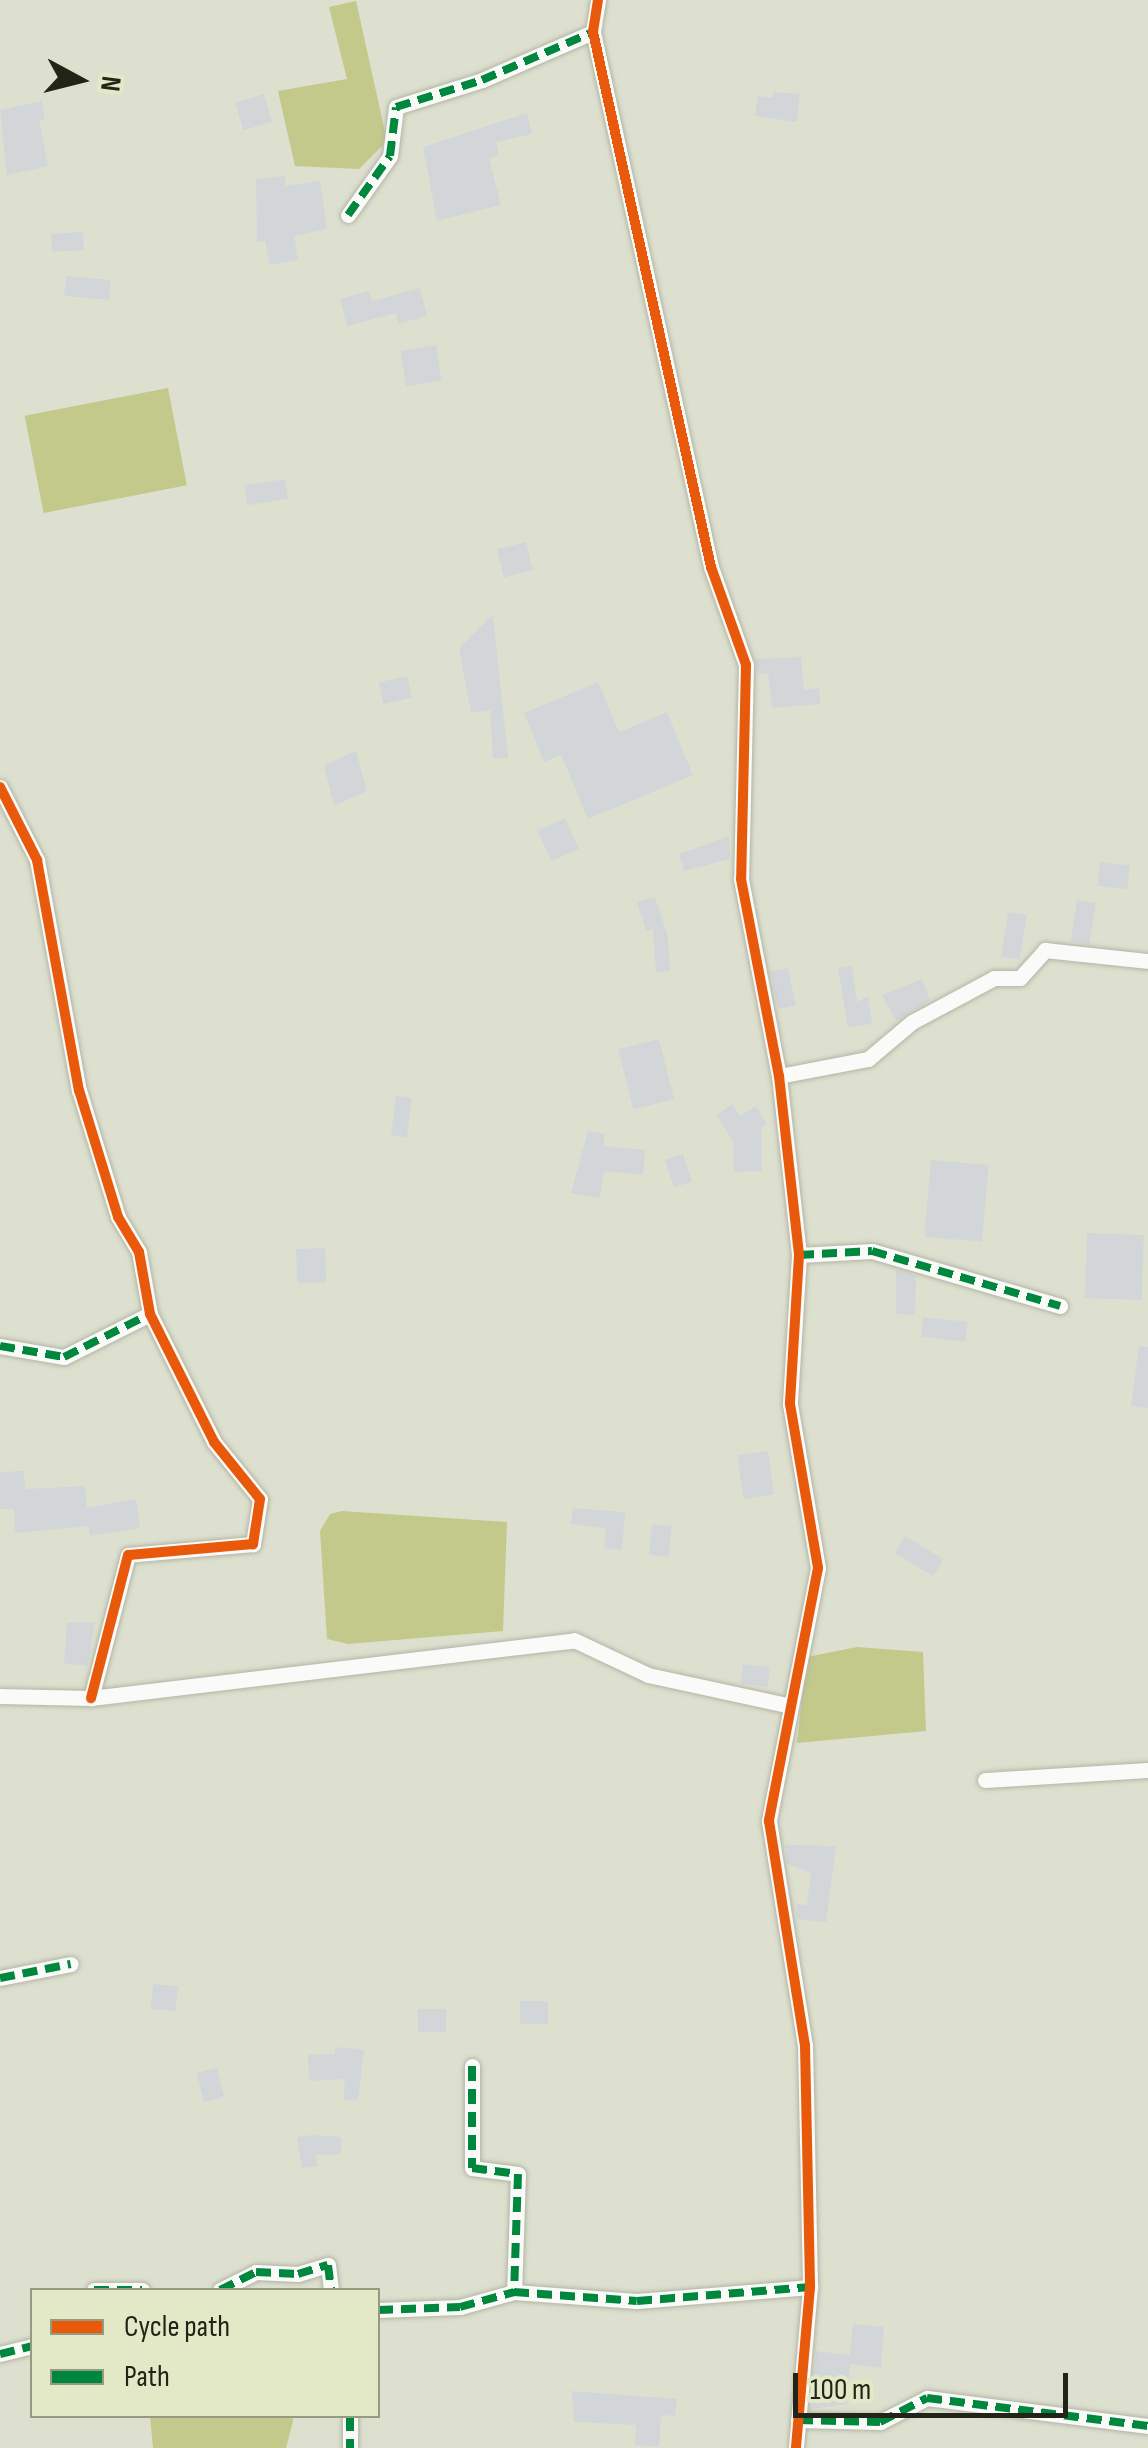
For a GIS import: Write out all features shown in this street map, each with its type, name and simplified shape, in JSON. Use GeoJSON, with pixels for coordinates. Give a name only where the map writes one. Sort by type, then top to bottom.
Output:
{"type":"FeatureCollection","features":[{"type":"Feature","properties":{"kind":"street"},"geometry":{"type":"LineString","coordinates":[[598,0],[593,32],[711,568],[746,665],[742,879],[778,1076],[799,1255],[790,1404],[818,1568],[769,1822],[804,2045],[810,2287],[796,2448]]}},
{"type":"Feature","properties":{"kind":"street"},"geometry":{"type":"LineString","coordinates":[[348,215],[390,156],[396,107],[482,80],[593,32]]}},
{"type":"Feature","properties":{"kind":"street"},"geometry":{"type":"LineString","coordinates":[[0,788],[37,860],[79,1090],[118,1217],[139,1252],[150,1314],[214,1442],[260,1499],[253,1544],[128,1556],[92,1698]]}},
{"type":"Feature","properties":{"kind":"street"},"geometry":{"type":"LineString","coordinates":[[778,1076],[868,1060],[912,1022],[994,978],[1020,978],[1045,950],[1148,961]]}},
{"type":"Feature","properties":{"kind":"street"},"geometry":{"type":"LineString","coordinates":[[799,1255],[872,1251],[1060,1306]]}},
{"type":"Feature","properties":{"kind":"street"},"geometry":{"type":"LineString","coordinates":[[0,1346],[64,1357],[150,1314]]}},
{"type":"Feature","properties":{"kind":"street"},"geometry":{"type":"LineString","coordinates":[[0,1696],[92,1698],[574,1640],[648,1675],[791,1706]]}},
{"type":"Feature","properties":{"kind":"street"},"geometry":{"type":"LineString","coordinates":[[985,1780],[1148,1770]]}},
{"type":"Feature","properties":{"kind":"street"},"geometry":{"type":"LineString","coordinates":[[0,1978],[71,1964]]}},
{"type":"Feature","properties":{"kind":"street"},"geometry":{"type":"LineString","coordinates":[[472,2066],[472,2168],[518,2174],[514,2292]]}},
{"type":"Feature","properties":{"kind":"street"},"geometry":{"type":"LineString","coordinates":[[224,2288],[256,2272],[298,2274],[328,2265],[331,2288]]}},
{"type":"Feature","properties":{"kind":"street"},"geometry":{"type":"LineString","coordinates":[[380,2310],[460,2307],[514,2292],[637,2301],[810,2287]]}},
{"type":"Feature","properties":{"kind":"street"},"geometry":{"type":"LineString","coordinates":[[0,2354],[30,2346]]}},
{"type":"Feature","properties":{"kind":"street"},"geometry":{"type":"LineString","coordinates":[[798,2420],[880,2422],[927,2398],[1148,2426]]}},
{"type":"Feature","properties":{"kind":"street"},"geometry":{"type":"LineString","coordinates":[[350,2418],[350,2448]]}},
{"type":"Feature","properties":{"kind":"shaded area"},"geometry":{"type":"Polygon","coordinates":[[[356,1],[387,141],[359,169],[295,166],[278,91],[347,79],[329,7],[356,1]]]}},
{"type":"Feature","properties":{"kind":"shaded area"},"geometry":{"type":"Polygon","coordinates":[[[168,388],[187,485],[44,513],[25,416],[168,388]]]}},
{"type":"Feature","properties":{"kind":"shaded area"},"geometry":{"type":"Polygon","coordinates":[[[342,1511],[507,1522],[503,1631],[348,1644],[327,1639],[320,1531],[330,1514],[342,1511]]]}},
{"type":"Feature","properties":{"kind":"shaded area"},"geometry":{"type":"Polygon","coordinates":[[[857,1647],[923,1652],[926,1731],[797,1743],[807,1657],[857,1647]]]}},
{"type":"Feature","properties":{"kind":"shaded area"},"geometry":{"type":"Polygon","coordinates":[[[150,2418],[292,2418],[286,2448],[153,2448],[150,2418]]]}},
{"type":"Feature","properties":{"kind":"building"},"geometry":{"type":"Polygon","coordinates":[[[773,92],[800,94],[797,122],[755,116],[758,96],[773,98],[773,92]]]}},
{"type":"Feature","properties":{"kind":"building"},"geometry":{"type":"Polygon","coordinates":[[[264,94],[272,122],[243,130],[235,102],[264,94]]]}},
{"type":"Feature","properties":{"kind":"building"},"geometry":{"type":"Polygon","coordinates":[[[42,101],[45,119],[39,120],[48,166],[7,175],[0,110],[42,101]]]}},
{"type":"Feature","properties":{"kind":"building"},"geometry":{"type":"Polygon","coordinates":[[[527,113],[532,134],[496,142],[499,155],[489,158],[501,205],[437,221],[423,147],[527,113]]]}},
{"type":"Feature","properties":{"kind":"building"},"geometry":{"type":"Polygon","coordinates":[[[285,176],[286,186],[320,181],[327,229],[294,236],[298,260],[270,265],[265,241],[257,242],[256,179],[285,176]]]}},
{"type":"Feature","properties":{"kind":"building"},"geometry":{"type":"Polygon","coordinates":[[[83,232],[84,250],[52,252],[51,234],[83,232]]]}},
{"type":"Feature","properties":{"kind":"building"},"geometry":{"type":"Polygon","coordinates":[[[66,276],[111,280],[109,300],[64,296],[66,276]]]}},
{"type":"Feature","properties":{"kind":"building"},"geometry":{"type":"Polygon","coordinates":[[[420,288],[427,316],[398,324],[396,313],[347,326],[340,299],[369,291],[372,301],[420,288]]]}},
{"type":"Feature","properties":{"kind":"building"},"geometry":{"type":"Polygon","coordinates":[[[436,345],[442,381],[406,386],[400,351],[436,345]]]}},
{"type":"Feature","properties":{"kind":"building"},"geometry":{"type":"Polygon","coordinates":[[[285,479],[288,499],[248,505],[245,485],[285,479]]]}},
{"type":"Feature","properties":{"kind":"building"},"geometry":{"type":"Polygon","coordinates":[[[526,542],[533,570],[504,577],[497,549],[526,542]]]}},
{"type":"Feature","properties":{"kind":"building"},"geometry":{"type":"Polygon","coordinates":[[[493,614],[508,758],[493,758],[490,710],[471,713],[459,648],[493,614]]]}},
{"type":"Feature","properties":{"kind":"building"},"geometry":{"type":"Polygon","coordinates":[[[801,657],[804,690],[819,688],[820,704],[772,708],[768,673],[758,674],[756,659],[801,657]]]}},
{"type":"Feature","properties":{"kind":"building"},"geometry":{"type":"Polygon","coordinates":[[[407,676],[412,697],[384,704],[379,683],[407,676]]]}},
{"type":"Feature","properties":{"kind":"building"},"geometry":{"type":"Polygon","coordinates":[[[598,682],[619,732],[667,712],[693,775],[588,819],[561,755],[544,762],[524,713],[598,682]]]}},
{"type":"Feature","properties":{"kind":"building"},"geometry":{"type":"Polygon","coordinates":[[[356,751],[367,791],[334,806],[324,765],[356,751]]]}},
{"type":"Feature","properties":{"kind":"building"},"geometry":{"type":"Polygon","coordinates":[[[565,818],[579,849],[551,861],[538,830],[565,818]]]}},
{"type":"Feature","properties":{"kind":"building"},"geometry":{"type":"Polygon","coordinates":[[[729,836],[730,859],[684,871],[679,854],[729,836]]]}},
{"type":"Feature","properties":{"kind":"building"},"geometry":{"type":"Polygon","coordinates":[[[1100,862],[1130,865],[1127,889],[1097,886],[1100,862]]]}},
{"type":"Feature","properties":{"kind":"building"},"geometry":{"type":"Polygon","coordinates":[[[655,897],[668,937],[670,971],[656,972],[653,929],[646,931],[637,902],[655,897]]]}},
{"type":"Feature","properties":{"kind":"building"},"geometry":{"type":"Polygon","coordinates":[[[1077,900],[1096,903],[1089,944],[1070,941],[1077,900]]]}},
{"type":"Feature","properties":{"kind":"building"},"geometry":{"type":"Polygon","coordinates":[[[1008,912],[1027,915],[1020,959],[1001,956],[1008,912]]]}},
{"type":"Feature","properties":{"kind":"building"},"geometry":{"type":"Polygon","coordinates":[[[852,966],[857,1002],[868,996],[872,1024],[848,1027],[838,968],[852,966]]]}},
{"type":"Feature","properties":{"kind":"building"},"geometry":{"type":"Polygon","coordinates":[[[788,968],[796,1005],[778,1009],[770,972],[788,968]]]}},
{"type":"Feature","properties":{"kind":"building"},"geometry":{"type":"Polygon","coordinates":[[[922,979],[930,1000],[896,1021],[882,995],[922,979]]]}},
{"type":"Feature","properties":{"kind":"building"},"geometry":{"type":"Polygon","coordinates":[[[659,1039],[674,1099],[633,1109],[618,1049],[659,1039]]]}},
{"type":"Feature","properties":{"kind":"building"},"geometry":{"type":"Polygon","coordinates":[[[396,1096],[412,1098],[407,1138],[391,1136],[396,1096]]]}},
{"type":"Feature","properties":{"kind":"building"},"geometry":{"type":"Polygon","coordinates":[[[732,1104],[740,1116],[756,1106],[767,1124],[761,1127],[762,1171],[734,1172],[733,1142],[717,1115],[732,1104]]]}},
{"type":"Feature","properties":{"kind":"building"},"geometry":{"type":"Polygon","coordinates":[[[588,1131],[605,1134],[603,1146],[645,1150],[643,1175],[604,1171],[600,1198],[571,1193],[588,1131]]]}},
{"type":"Feature","properties":{"kind":"building"},"geometry":{"type":"Polygon","coordinates":[[[683,1154],[692,1182],[674,1187],[665,1160],[683,1154]]]}},
{"type":"Feature","properties":{"kind":"building"},"geometry":{"type":"Polygon","coordinates":[[[931,1160],[989,1165],[982,1242],[924,1237],[931,1160]]]}},
{"type":"Feature","properties":{"kind":"building"},"geometry":{"type":"Polygon","coordinates":[[[1087,1233],[1144,1235],[1142,1300],[1085,1298],[1087,1233]]]}},
{"type":"Feature","properties":{"kind":"building"},"geometry":{"type":"Polygon","coordinates":[[[325,1248],[326,1282],[297,1283],[296,1249],[325,1248]]]}},
{"type":"Feature","properties":{"kind":"building"},"geometry":{"type":"Polygon","coordinates":[[[896,1270],[916,1276],[915,1315],[896,1314],[896,1270]]]}},
{"type":"Feature","properties":{"kind":"building"},"geometry":{"type":"Polygon","coordinates":[[[923,1317],[968,1322],[966,1342],[921,1337],[923,1317]]]}},
{"type":"Feature","properties":{"kind":"building"},"geometry":{"type":"Polygon","coordinates":[[[1139,1346],[1148,1347],[1148,1408],[1131,1406],[1139,1346]]]}},
{"type":"Feature","properties":{"kind":"building"},"geometry":{"type":"Polygon","coordinates":[[[768,1451],[774,1495],[743,1499],[737,1455],[768,1451]]]}},
{"type":"Feature","properties":{"kind":"building"},"geometry":{"type":"Polygon","coordinates":[[[24,1471],[25,1489],[85,1486],[87,1508],[136,1499],[140,1528],[89,1536],[89,1526],[15,1533],[14,1509],[0,1509],[0,1472],[24,1471]]]}},
{"type":"Feature","properties":{"kind":"building"},"geometry":{"type":"Polygon","coordinates":[[[573,1508],[625,1512],[622,1550],[604,1548],[606,1528],[571,1524],[573,1508]]]}},
{"type":"Feature","properties":{"kind":"building"},"geometry":{"type":"Polygon","coordinates":[[[652,1524],[672,1526],[669,1557],[649,1555],[652,1524]]]}},
{"type":"Feature","properties":{"kind":"building"},"geometry":{"type":"Polygon","coordinates":[[[905,1536],[944,1559],[933,1576],[895,1553],[905,1536]]]}},
{"type":"Feature","properties":{"kind":"building"},"geometry":{"type":"Polygon","coordinates":[[[95,1622],[88,1666],[64,1663],[67,1623],[95,1622]]]}},
{"type":"Feature","properties":{"kind":"building"},"geometry":{"type":"Polygon","coordinates":[[[743,1664],[770,1667],[768,1687],[741,1684],[743,1664]]]}},
{"type":"Feature","properties":{"kind":"building"},"geometry":{"type":"Polygon","coordinates":[[[786,1845],[836,1846],[826,1922],[796,1919],[797,1904],[807,1905],[811,1873],[787,1864],[786,1845]]]}},
{"type":"Feature","properties":{"kind":"building"},"geometry":{"type":"Polygon","coordinates":[[[153,1984],[178,1986],[176,2011],[151,2009],[153,1984]]]}},
{"type":"Feature","properties":{"kind":"building"},"geometry":{"type":"Polygon","coordinates":[[[520,2001],[548,2001],[548,2024],[520,2024],[520,2001]]]}},
{"type":"Feature","properties":{"kind":"building"},"geometry":{"type":"Polygon","coordinates":[[[418,2009],[446,2009],[446,2032],[418,2032],[418,2009]]]}},
{"type":"Feature","properties":{"kind":"building"},"geometry":{"type":"Polygon","coordinates":[[[335,2047],[364,2050],[358,2101],[343,2099],[345,2079],[309,2081],[308,2055],[335,2054],[335,2047]]]}},
{"type":"Feature","properties":{"kind":"building"},"geometry":{"type":"Polygon","coordinates":[[[217,2068],[224,2097],[204,2102],[197,2073],[217,2068]]]}},
{"type":"Feature","properties":{"kind":"building"},"geometry":{"type":"Polygon","coordinates":[[[297,2137],[341,2137],[341,2154],[316,2155],[318,2166],[302,2168],[297,2137]]]}},
{"type":"Feature","properties":{"kind":"building"},"geometry":{"type":"Polygon","coordinates":[[[853,2324],[884,2327],[881,2368],[850,2364],[847,2404],[811,2409],[816,2351],[850,2355],[853,2324]]]}},
{"type":"Feature","properties":{"kind":"building"},"geometry":{"type":"Polygon","coordinates":[[[572,2391],[677,2399],[675,2416],[661,2415],[659,2447],[635,2445],[636,2425],[574,2422],[572,2391]]]}},
{"type":"Feature","properties":{"kind":"marked path"},"geometry":{"type":"LineString","coordinates":[[348,215],[390,156],[396,107],[482,80],[593,32]]}},
{"type":"Feature","properties":{"kind":"marked path"},"geometry":{"type":"LineString","coordinates":[[799,1255],[872,1251],[1060,1306]]}},
{"type":"Feature","properties":{"kind":"marked path"},"geometry":{"type":"LineString","coordinates":[[0,1346],[64,1357],[150,1314]]}},
{"type":"Feature","properties":{"kind":"marked path"},"geometry":{"type":"LineString","coordinates":[[0,1978],[71,1964]]}},
{"type":"Feature","properties":{"kind":"marked path"},"geometry":{"type":"LineString","coordinates":[[472,2066],[472,2168],[518,2174],[514,2292],[637,2301],[810,2287]]}},
{"type":"Feature","properties":{"kind":"marked path"},"geometry":{"type":"LineString","coordinates":[[224,2288],[256,2272],[298,2274],[328,2265],[331,2288]]}},
{"type":"Feature","properties":{"kind":"marked path"},"geometry":{"type":"LineString","coordinates":[[380,2310],[460,2307],[514,2292]]}},
{"type":"Feature","properties":{"kind":"marked path"},"geometry":{"type":"LineString","coordinates":[[0,2354],[30,2346]]}},
{"type":"Feature","properties":{"kind":"marked path"},"geometry":{"type":"LineString","coordinates":[[798,2420],[880,2422],[927,2398],[1148,2426]]}},
{"type":"Feature","properties":{"kind":"marked path"},"geometry":{"type":"LineString","coordinates":[[350,2418],[350,2448]]}},
{"type":"Feature","properties":{"kind":"cycle path"},"geometry":{"type":"LineString","coordinates":[[598,0],[593,32],[711,567],[746,665],[741,879],[779,1076],[799,1255],[790,1404],[818,1568],[769,1821],[805,2045],[810,2287],[796,2448]]}},
{"type":"Feature","properties":{"kind":"cycle path"},"geometry":{"type":"LineString","coordinates":[[0,787],[37,860],[79,1090],[118,1217],[139,1252],[150,1314],[214,1442],[260,1499],[253,1544],[128,1555],[91,1698]]}}]}
